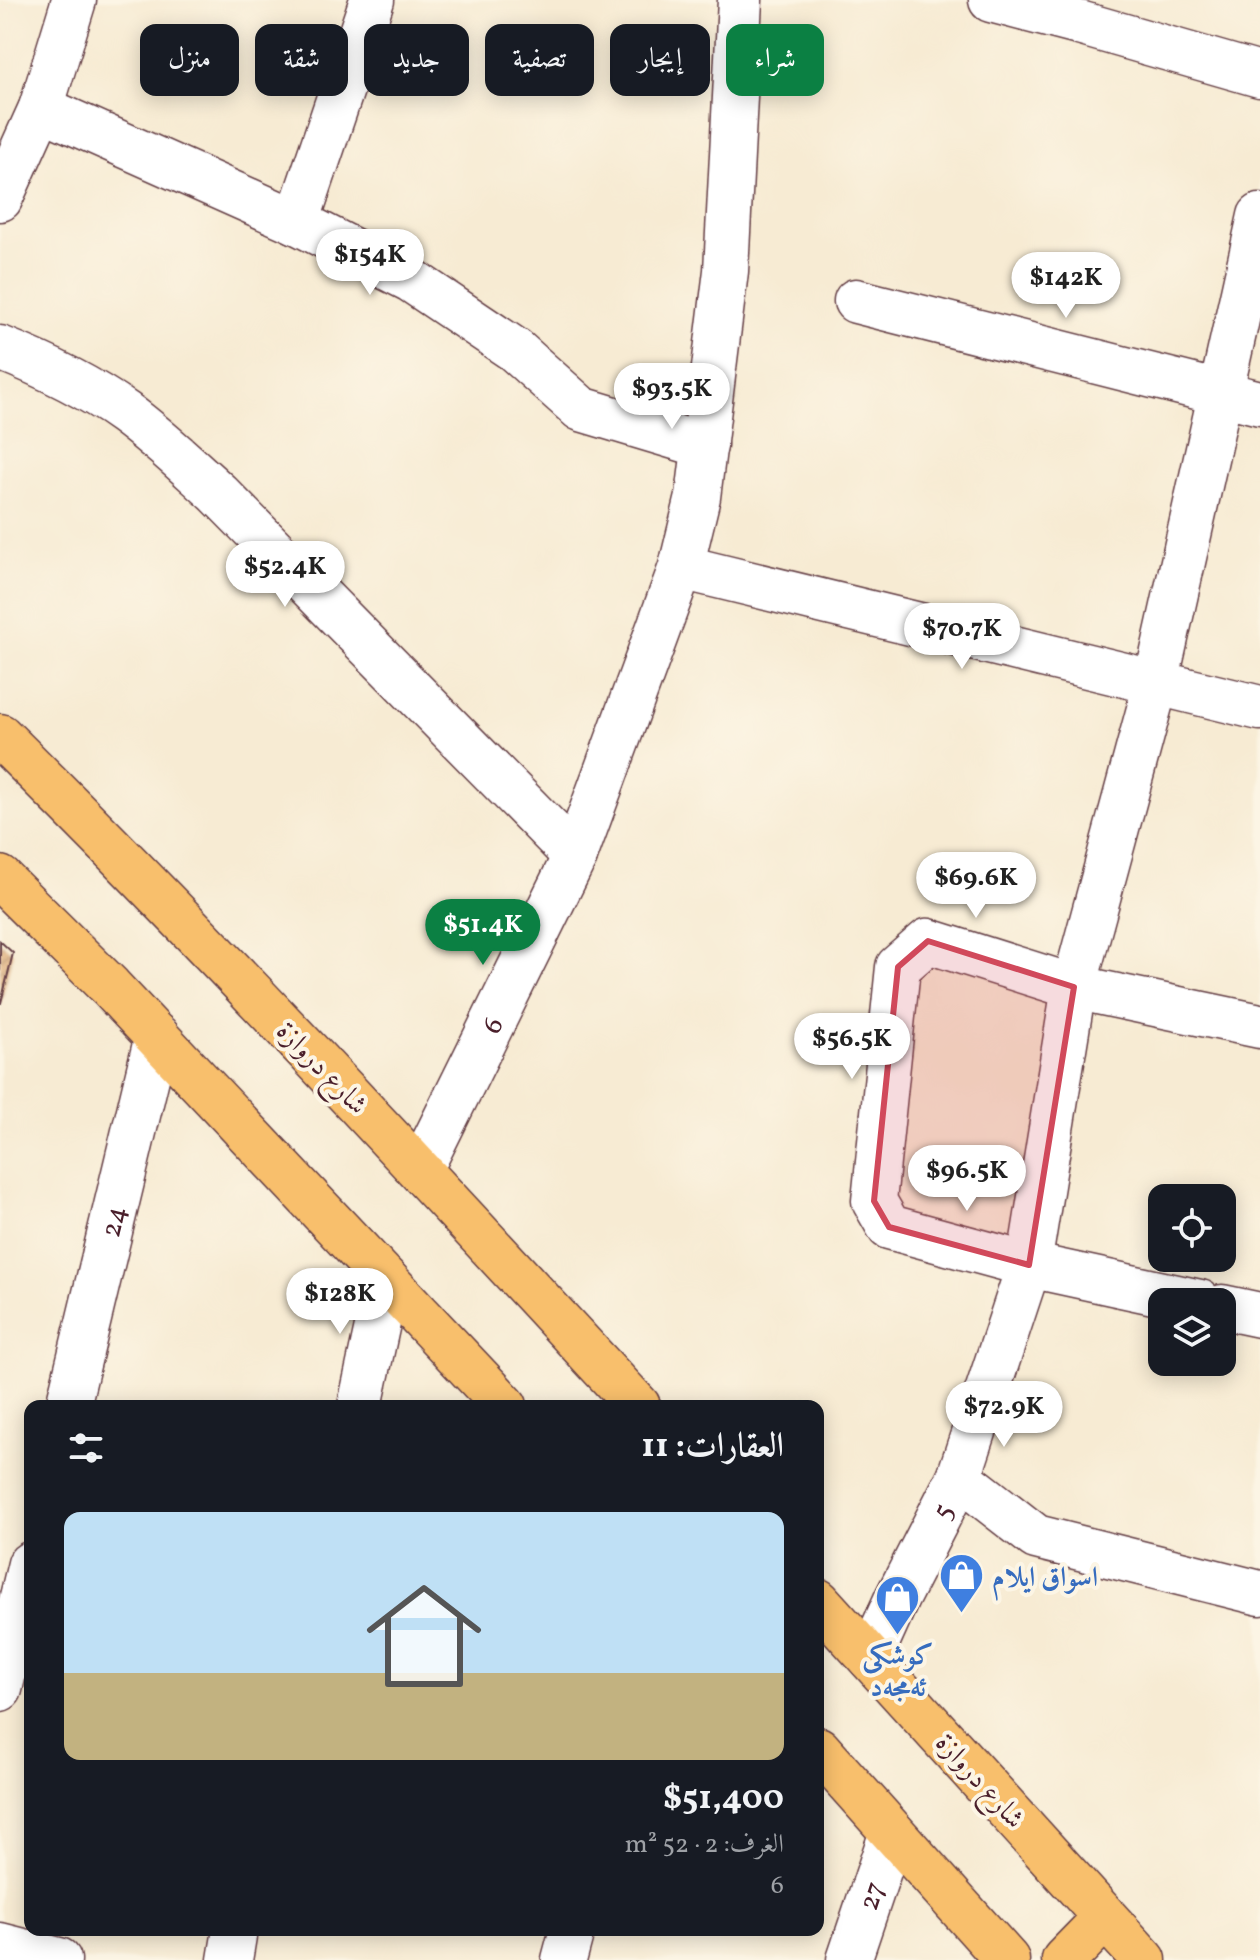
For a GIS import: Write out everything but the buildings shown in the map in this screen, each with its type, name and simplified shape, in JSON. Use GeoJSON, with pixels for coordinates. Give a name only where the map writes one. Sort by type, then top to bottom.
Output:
{"type":"FeatureCollection","features":[{"type":"Feature","properties":{"kind":"main road","name":"شارع دروازة"},"geometry":{"type":"LineString","coordinates":[[0,736],[420,1170],[632,1400]]}},
{"type":"Feature","properties":{"kind":"main road"},"geometry":{"type":"LineString","coordinates":[[0,878],[157,1036],[499,1400]]}},
{"type":"Feature","properties":{"kind":"main road","name":"شارع دروازة"},"geometry":{"type":"LineString","coordinates":[[824,1608],[1144,1960]]}},
{"type":"Feature","properties":{"kind":"main road"},"geometry":{"type":"LineString","coordinates":[[824,1756],[1007,1960]]}},
{"type":"Feature","properties":{"kind":"main road"},"geometry":{"type":"LineString","coordinates":[[1064,1960],[1105,1918]]}},
{"type":"Feature","properties":{"kind":"street"},"geometry":{"type":"LineString","coordinates":[[0,199],[41,108],[74,0]]}},
{"type":"Feature","properties":{"kind":"street"},"geometry":{"type":"LineString","coordinates":[[297,222],[372,0]]}},
{"type":"Feature","properties":{"kind":"street","name":"6"},"geometry":{"type":"LineString","coordinates":[[420,1170],[575,856],[681,567],[698,497],[726,271],[740,0]]}},
{"type":"Feature","properties":{"kind":"street"},"geometry":{"type":"LineString","coordinates":[[991,0],[1260,75]]}},
{"type":"Feature","properties":{"kind":"street"},"geometry":{"type":"LineString","coordinates":[[41,108],[297,222],[411,280],[515,350],[581,409],[705,446]]}},
{"type":"Feature","properties":{"kind":"street","name":"5"},"geometry":{"type":"LineString","coordinates":[[870,1658],[959,1477],[1029,1265],[1074,987],[1156,683],[1240,398],[1260,216]]}},
{"type":"Feature","properties":{"kind":"street"},"geometry":{"type":"LineString","coordinates":[[856,301],[1240,398]]}},
{"type":"Feature","properties":{"kind":"street"},"geometry":{"type":"LineString","coordinates":[[0,348],[33,361],[124,412],[172,451],[230,504],[575,856]]}},
{"type":"Feature","properties":{"kind":"street"},"geometry":{"type":"LineString","coordinates":[[681,567],[1260,708]]}},
{"type":"Feature","properties":{"kind":"street"},"geometry":{"type":"LineString","coordinates":[[1148,1291],[1029,1265],[889,1227],[874,1201],[898,967],[928,941],[1074,987],[1260,1026]]}},
{"type":"Feature","properties":{"kind":"street","name":"24"},"geometry":{"type":"LineString","coordinates":[[69,1400],[157,1036]]}},
{"type":"Feature","properties":{"kind":"street"},"geometry":{"type":"LineString","coordinates":[[361,1400],[387,1281]]}},
{"type":"Feature","properties":{"kind":"street"},"geometry":{"type":"LineString","coordinates":[[1236,1310],[1260,1315]]}},
{"type":"Feature","properties":{"kind":"street"},"geometry":{"type":"LineString","coordinates":[[959,1477],[1036,1537],[1260,1593]]}},
{"type":"Feature","properties":{"kind":"street"},"geometry":{"type":"LineString","coordinates":[[0,1689],[24,1589]]}},
{"type":"Feature","properties":{"kind":"street","name":"27"},"geometry":{"type":"LineString","coordinates":[[849,1960],[892,1832]]}},
{"type":"Feature","properties":{"kind":"street"},"geometry":{"type":"LineString","coordinates":[[230,1960],[234,1936]]}},
{"type":"Feature","properties":{"kind":"street"},"geometry":{"type":"LineString","coordinates":[[564,1960],[570,1936]]}},
{"type":"Feature","properties":{"kind":"street"},"geometry":{"type":"LineString","coordinates":[[0,1945],[59,1960]]}},
{"type":"Feature","properties":{"kind":"highlighted area"},"geometry":{"type":"Polygon","coordinates":[[[928,941],[1074,987],[1029,1265],[889,1227],[874,1201],[898,967],[928,941]]]}},
{"type":"Feature","properties":{"kind":"place","name":"اسواق ایلام"},"geometry":{"type":"Point","coordinates":[961,1615]}},
{"type":"Feature","properties":{"kind":"place","name":"کوشکی ئەمجەد"},"geometry":{"type":"Point","coordinates":[898,1636]}}]}
